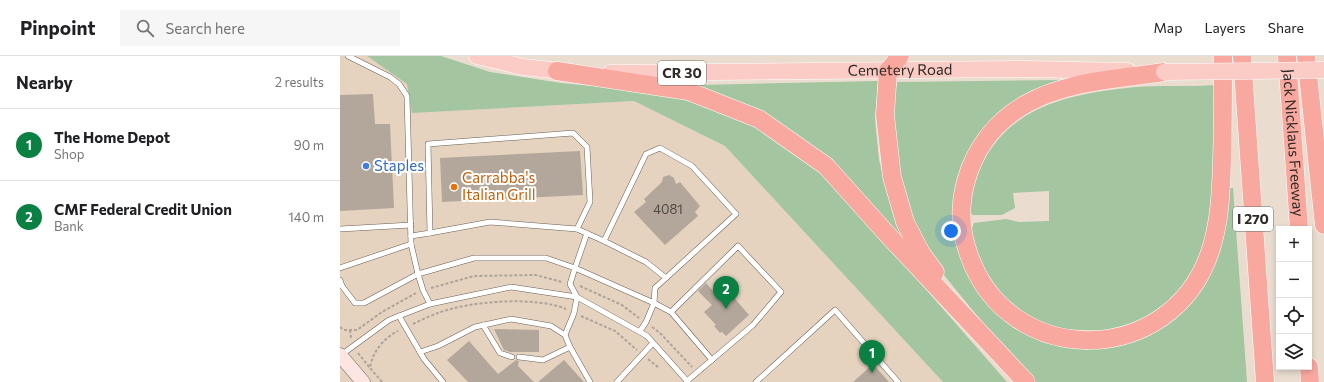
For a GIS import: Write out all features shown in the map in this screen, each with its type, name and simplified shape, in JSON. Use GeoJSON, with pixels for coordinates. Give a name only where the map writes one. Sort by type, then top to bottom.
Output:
{"type":"FeatureCollection","features":[{"type":"Feature","properties":{"kind":"highway"},"geometry":{"type":"LineString","coordinates":[[900,56],[888,72],[885,115],[892,177],[905,222],[921,253],[1026,382]]}},
{"type":"Feature","properties":{"kind":"highway"},"geometry":{"type":"LineString","coordinates":[[1164,72],[1078,85],[1049,94],[1028,103],[1008,115],[992,131],[979,149],[968,173],[962,198],[961,212],[963,238],[976,272],[982,283],[999,304],[1018,320],[1030,327],[1068,339],[1096,340],[1122,336],[1148,326],[1171,311],[1194,285],[1210,252],[1218,216],[1223,134],[1223,56]]}},
{"type":"Feature","properties":{"kind":"highway","name":"I 270"},"geometry":{"type":"LineString","coordinates":[[1242,56],[1265,382]]}},
{"type":"Feature","properties":{"kind":"highway","name":"Jack Nicklaus Freeway"},"geometry":{"type":"LineString","coordinates":[[1287,56],[1299,226]]}},
{"type":"Feature","properties":{"kind":"highway"},"geometry":{"type":"LineString","coordinates":[[1306,56],[1324,225]]}},
{"type":"Feature","properties":{"kind":"highway"},"geometry":{"type":"LineString","coordinates":[[557,71],[688,92],[759,119],[826,166],[891,239],[1026,382]]}},
{"type":"Feature","properties":{"kind":"highway"},"geometry":{"type":"LineString","coordinates":[[1309,370],[1310,382]]}},
{"type":"Feature","properties":{"kind":"main road","name":"Cemetery Road"},"geometry":{"type":"LineString","coordinates":[[477,56],[523,66],[557,71],[602,73],[888,72],[1024,69],[1164,72],[1324,70]]}},
{"type":"Feature","properties":{"kind":"main road"},"geometry":{"type":"LineString","coordinates":[[340,355],[363,382]]}},
{"type":"Feature","properties":{"kind":"lane"},"geometry":{"type":"LineString","coordinates":[[348,56],[400,84],[407,96],[411,244],[423,290],[430,304]]}},
{"type":"Feature","properties":{"kind":"lane"},"geometry":{"type":"LineString","coordinates":[[430,233],[428,144],[573,133],[587,147],[590,202],[577,230]]}},
{"type":"Feature","properties":{"kind":"lane"},"geometry":{"type":"LineString","coordinates":[[604,241],[646,154],[660,148],[692,166],[736,214],[655,288],[654,303],[646,322],[640,331]]}},
{"type":"Feature","properties":{"kind":"lane"},"geometry":{"type":"LineString","coordinates":[[411,236],[490,222],[577,230],[587,233],[646,262],[666,278]]}},
{"type":"Feature","properties":{"kind":"lane"},"geometry":{"type":"LineString","coordinates":[[340,230],[411,225]]}},
{"type":"Feature","properties":{"kind":"lane"},"geometry":{"type":"LineString","coordinates":[[587,233],[574,268],[570,284],[577,297],[574,313],[566,335],[570,347],[590,382]]}},
{"type":"Feature","properties":{"kind":"lane"},"geometry":{"type":"LineString","coordinates":[[340,268],[411,244]]}},
{"type":"Feature","properties":{"kind":"lane"},"geometry":{"type":"LineString","coordinates":[[340,355],[389,320],[398,316],[430,304],[511,287],[577,297],[647,336],[688,382],[696,373],[753,325],[781,292],[738,246],[671,312]]}},
{"type":"Feature","properties":{"kind":"lane"},"geometry":{"type":"LineString","coordinates":[[340,280],[342,286],[355,303],[364,303],[418,274],[474,258],[546,258],[574,268],[671,312],[712,360]]}},
{"type":"Feature","properties":{"kind":"lane"},"geometry":{"type":"LineString","coordinates":[[756,382],[835,310],[898,382]]}},
{"type":"Feature","properties":{"kind":"lane"},"geometry":{"type":"LineString","coordinates":[[398,316],[424,359],[443,382]]}},
{"type":"Feature","properties":{"kind":"lane"},"geometry":{"type":"LineString","coordinates":[[420,352],[438,346],[475,327],[511,319],[551,326],[566,335]]}},
{"type":"Feature","properties":{"kind":"lane"},"geometry":{"type":"LineString","coordinates":[[482,325],[500,354],[512,357]]}},
{"type":"Feature","properties":{"kind":"lane"},"geometry":{"type":"LineString","coordinates":[[617,382],[653,343]]}},
{"type":"Feature","properties":{"kind":"lane"},"geometry":{"type":"LineString","coordinates":[[519,357],[543,360],[570,347]]}},
{"type":"Feature","properties":{"kind":"path"},"geometry":{"type":"LineString","coordinates":[[340,328],[344,330],[356,330],[382,312],[423,290],[474,276],[536,275],[582,287],[622,305],[660,333],[696,373]]}},
{"type":"Feature","properties":{"kind":"shaded area"},"geometry":{"type":"Polygon","coordinates":[[[340,56],[367,56],[407,84],[412,113],[634,101],[725,146],[943,382],[340,382],[340,56]]]}},
{"type":"Feature","properties":{"kind":"green space"},"geometry":{"type":"Polygon","coordinates":[[[367,56],[441,56],[490,72],[561,83],[666,93],[714,107],[766,132],[807,161],[845,197],[1007,382],[943,382],[725,146],[634,101],[412,113],[407,84],[367,56]]]}},
{"type":"Feature","properties":{"kind":"green space"},"geometry":{"type":"Polygon","coordinates":[[[1060,80],[1062,84],[1027,97],[957,193],[983,296],[1079,347],[1189,302],[1227,188],[1233,188],[1247,382],[1034,382],[930,258],[898,184],[892,113],[897,82],[1060,80]]]}},
{"type":"Feature","properties":{"kind":"green space"},"geometry":{"type":"Polygon","coordinates":[[[878,81],[875,119],[879,160],[892,209],[915,254],[824,160],[699,88],[700,85],[878,81]]]}},
{"type":"Feature","properties":{"kind":"green space"},"geometry":{"type":"Polygon","coordinates":[[[1216,85],[1214,168],[1208,226],[1202,253],[1190,280],[1170,304],[1141,322],[1104,331],[1061,329],[1037,321],[1009,304],[993,286],[980,264],[971,231],[974,223],[1006,219],[1019,222],[1049,221],[1049,191],[1013,193],[1015,208],[1002,215],[972,215],[969,202],[973,184],[982,163],[995,143],[1011,127],[1029,114],[1048,105],[1069,98],[1091,93],[1137,87],[1216,85]]]}},
{"type":"Feature","properties":{"kind":"building","name":"Staples"},"geometry":{"type":"Polygon","coordinates":[[[373,94],[375,124],[390,124],[394,208],[340,211],[340,95],[373,94]]]}},
{"type":"Feature","properties":{"kind":"building"},"geometry":{"type":"Polygon","coordinates":[[[580,151],[583,195],[442,202],[440,158],[580,151]]]}},
{"type":"Feature","properties":{"kind":"building"},"geometry":{"type":"Polygon","coordinates":[[[669,175],[674,178],[676,184],[680,182],[700,206],[695,212],[698,216],[665,245],[634,212],[646,202],[644,199],[662,182],[663,177],[669,175]]]}},
{"type":"Feature","properties":{"kind":"building"},"geometry":{"type":"Polygon","coordinates":[[[706,283],[720,299],[728,291],[749,315],[726,336],[722,332],[720,333],[714,326],[716,325],[704,312],[712,305],[698,291],[706,283]]]}},
{"type":"Feature","properties":{"kind":"building"},"geometry":{"type":"Polygon","coordinates":[[[494,329],[539,330],[539,352],[510,352],[504,350],[494,329]]]}},
{"type":"Feature","properties":{"kind":"building"},"geometry":{"type":"Polygon","coordinates":[[[469,341],[498,374],[516,360],[519,361],[518,366],[534,382],[468,382],[447,360],[469,341]]]}},
{"type":"Feature","properties":{"kind":"building"},"geometry":{"type":"Polygon","coordinates":[[[564,360],[584,382],[538,382],[564,360]]]}},
{"type":"Feature","properties":{"kind":"building"},"geometry":{"type":"Polygon","coordinates":[[[873,364],[889,382],[853,382],[873,364]]]}},
{"type":"Feature","properties":{"kind":"place","name":"Staples"},"geometry":{"type":"Point","coordinates":[366,166]}},
{"type":"Feature","properties":{"kind":"place","name":"Carrabba's Italian Grill"},"geometry":{"type":"Point","coordinates":[454,187]}},
{"type":"Feature","properties":{"kind":"place","name":"CMF Federal Credit Union"},"geometry":{"type":"Point","coordinates":[726,309]}},
{"type":"Feature","properties":{"kind":"place","name":"The Home Depot"},"geometry":{"type":"Point","coordinates":[872,373]}}]}
